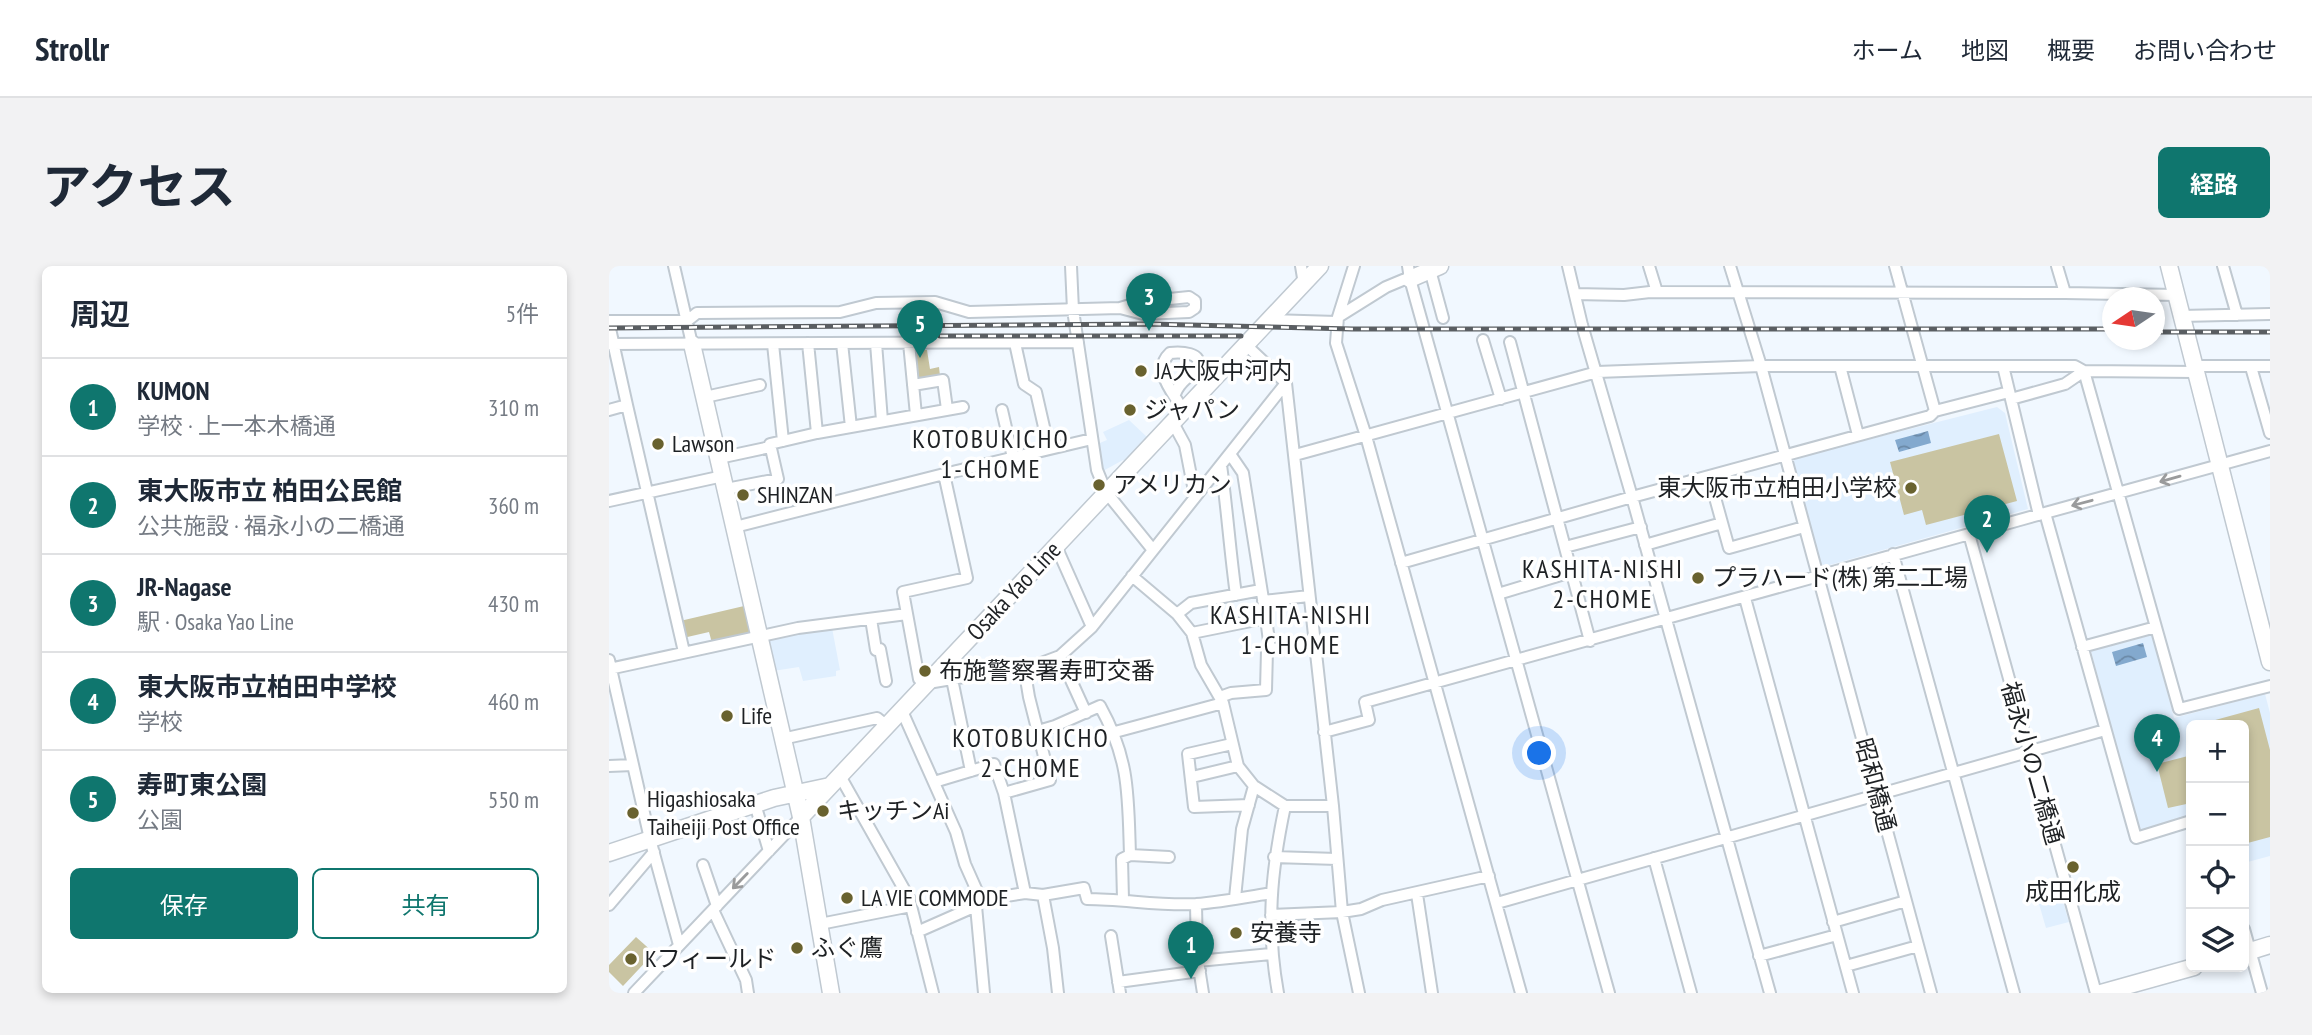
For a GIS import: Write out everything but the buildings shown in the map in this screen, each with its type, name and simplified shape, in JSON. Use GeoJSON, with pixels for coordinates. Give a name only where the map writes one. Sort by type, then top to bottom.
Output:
{"type":"FeatureCollection","features":[{"type":"Feature","properties":{"kind":"street"},"geometry":{"type":"LineString","coordinates":[[674,266],[801,817],[831,993]]}},
{"type":"Feature","properties":{"kind":"street"},"geometry":{"type":"LineString","coordinates":[[1071,266],[1073,310],[1097,470],[1106,492],[1153,550]]}},
{"type":"Feature","properties":{"kind":"street"},"geometry":{"type":"LineString","coordinates":[[1301,266],[1304,284]]}},
{"type":"Feature","properties":{"kind":"street","name":"Osaka Yao Line"},"geometry":{"type":"LineString","coordinates":[[801,817],[1320,266]]}},
{"type":"Feature","properties":{"kind":"street"},"geometry":{"type":"LineString","coordinates":[[1354,266],[1337,319],[1336,343],[1366,436],[1521,993]]}},
{"type":"Feature","properties":{"kind":"street"},"geometry":{"type":"LineString","coordinates":[[1568,266],[1770,993]]}},
{"type":"Feature","properties":{"kind":"street"},"geometry":{"type":"LineString","coordinates":[[1650,266],[1657,292]]}},
{"type":"Feature","properties":{"kind":"street","name":"昭和橋通"},"geometry":{"type":"LineString","coordinates":[[1730,266],[1761,366],[1931,993]]}},
{"type":"Feature","properties":{"kind":"street"},"geometry":{"type":"LineString","coordinates":[[1895,266],[1935,411]]}},
{"type":"Feature","properties":{"kind":"street"},"geometry":{"type":"LineString","coordinates":[[2057,266],[2064,293]]}},
{"type":"Feature","properties":{"kind":"street"},"geometry":{"type":"LineString","coordinates":[[2169,266],[2270,662]]}},
{"type":"Feature","properties":{"kind":"street"},"geometry":{"type":"LineString","coordinates":[[2223,266],[2237,315]]}},
{"type":"Feature","properties":{"kind":"street"},"geometry":{"type":"LineString","coordinates":[[1269,320],[1337,319],[1409,274],[1435,268],[1443,318]]}},
{"type":"Feature","properties":{"kind":"street"},"geometry":{"type":"LineString","coordinates":[[1409,274],[1609,993]]}},
{"type":"Feature","properties":{"kind":"street"},"geometry":{"type":"LineString","coordinates":[[1575,294],[1902,292],[2177,295]]}},
{"type":"Feature","properties":{"kind":"street"},"geometry":{"type":"LineString","coordinates":[[684,652],[627,405],[615,371],[609,322],[687,321],[697,313],[841,312],[876,303],[935,302],[969,312],[1120,308],[1140,302],[1189,297],[1195,301],[1195,308],[1189,312],[1143,314],[1120,308]]}},
{"type":"Feature","properties":{"kind":"street"},"geometry":{"type":"LineString","coordinates":[[2181,316],[2270,314]]}},
{"type":"Feature","properties":{"kind":"street"},"geometry":{"type":"LineString","coordinates":[[1483,340],[1501,399]]}},
{"type":"Feature","properties":{"kind":"street"},"geometry":{"type":"LineString","coordinates":[[612,344],[1078,342]]}},
{"type":"Feature","properties":{"kind":"street"},"geometry":{"type":"LineString","coordinates":[[1510,342],[1590,641]]}},
{"type":"Feature","properties":{"kind":"street"},"geometry":{"type":"LineString","coordinates":[[808,343],[817,433]]}},
{"type":"Feature","properties":{"kind":"street"},"geometry":{"type":"LineString","coordinates":[[842,343],[851,427]]}},
{"type":"Feature","properties":{"kind":"street"},"geometry":{"type":"LineString","coordinates":[[876,343],[883,421]]}},
{"type":"Feature","properties":{"kind":"street"},"geometry":{"type":"LineString","coordinates":[[909,343],[916,415]]}},
{"type":"Feature","properties":{"kind":"street"},"geometry":{"type":"LineString","coordinates":[[1015,343],[1024,384],[1036,391],[1049,449]]}},
{"type":"Feature","properties":{"kind":"street"},"geometry":{"type":"LineString","coordinates":[[773,344],[783,441]]}},
{"type":"Feature","properties":{"kind":"street"},"geometry":{"type":"LineString","coordinates":[[1245,344],[1286,383],[1333,806],[1342,912],[1359,993]]}},
{"type":"Feature","properties":{"kind":"street"},"geometry":{"type":"LineString","coordinates":[[1294,455],[1597,372],[1761,366],[2074,366],[2084,371],[2270,366]]}},
{"type":"Feature","properties":{"kind":"street"},"geometry":{"type":"LineString","coordinates":[[1840,366],[1858,436]]}},
{"type":"Feature","properties":{"kind":"street"},"geometry":{"type":"LineString","coordinates":[[2003,366],[2042,514],[2136,838],[2186,823]]}},
{"type":"Feature","properties":{"kind":"street"},"geometry":{"type":"LineString","coordinates":[[2251,367],[2270,433]]}},
{"type":"Feature","properties":{"kind":"street"},"geometry":{"type":"LineString","coordinates":[[1401,564],[1632,496],[1930,416],[1935,411],[2065,384],[2084,371]]}},
{"type":"Feature","properties":{"kind":"street"},"geometry":{"type":"LineString","coordinates":[[2084,371],[2179,709],[2270,686]]}},
{"type":"Feature","properties":{"kind":"street"},"geometry":{"type":"LineString","coordinates":[[913,385],[943,380],[947,409]]}},
{"type":"Feature","properties":{"kind":"street"},"geometry":{"type":"LineString","coordinates":[[944,474],[967,578],[903,592],[919,678],[928,682],[1024,667],[1060,656],[1092,627],[1286,383]]}},
{"type":"Feature","properties":{"kind":"street"},"geometry":{"type":"LineString","coordinates":[[705,397],[760,385]]}},
{"type":"Feature","properties":{"kind":"street"},"geometry":{"type":"LineString","coordinates":[[1175,394],[1193,486],[1199,492]]}},
{"type":"Feature","properties":{"kind":"street"},"geometry":{"type":"LineString","coordinates":[[609,410],[627,405]]}},
{"type":"Feature","properties":{"kind":"street"},"geometry":{"type":"LineString","coordinates":[[719,458],[817,433],[963,407]]}},
{"type":"Feature","properties":{"kind":"street"},"geometry":{"type":"LineString","coordinates":[[1002,410],[1013,457]]}},
{"type":"Feature","properties":{"kind":"street"},"geometry":{"type":"LineString","coordinates":[[735,527],[1091,439]]}},
{"type":"Feature","properties":{"kind":"street"},"geometry":{"type":"LineString","coordinates":[[609,501],[725,482],[778,479],[770,447]]}},
{"type":"Feature","properties":{"kind":"street"},"geometry":{"type":"LineString","coordinates":[[1324,732],[1369,720],[1366,702],[2270,451]]}},
{"type":"Feature","properties":{"kind":"street"},"geometry":{"type":"LineString","coordinates":[[1230,454],[1243,473],[1270,649]]}},
{"type":"Feature","properties":{"kind":"street"},"geometry":{"type":"LineString","coordinates":[[1221,465],[1236,595]]}},
{"type":"Feature","properties":{"kind":"street"},"geometry":{"type":"LineString","coordinates":[[1709,476],[1729,548],[1804,527]]}},
{"type":"Feature","properties":{"kind":"street"},"geometry":{"type":"LineString","coordinates":[[1645,545],[1722,523]]}},
{"type":"Feature","properties":{"kind":"street"},"geometry":{"type":"LineString","coordinates":[[1565,547],[1641,527]]}},
{"type":"Feature","properties":{"kind":"street","name":"福永小の二橋通"},"geometry":{"type":"LineString","coordinates":[[1969,534],[2099,993]]}},
{"type":"Feature","properties":{"kind":"street"},"geometry":{"type":"LineString","coordinates":[[1056,546],[1092,627]]}},
{"type":"Feature","properties":{"kind":"street"},"geometry":{"type":"LineString","coordinates":[[1893,554],[2014,993]]}},
{"type":"Feature","properties":{"kind":"street"},"geometry":{"type":"LineString","coordinates":[[1497,594],[1571,572]]}},
{"type":"Feature","properties":{"kind":"street"},"geometry":{"type":"LineString","coordinates":[[1132,576],[1177,614],[1192,633],[1201,665],[1221,700],[1238,766],[1254,786],[1286,806],[1333,806]]}},
{"type":"Feature","properties":{"kind":"street"},"geometry":{"type":"LineString","coordinates":[[1177,614],[1191,603],[1236,595],[1309,596]]}},
{"type":"Feature","properties":{"kind":"street"},"geometry":{"type":"LineString","coordinates":[[1745,598],[1853,993]]}},
{"type":"Feature","properties":{"kind":"street"},"geometry":{"type":"LineString","coordinates":[[679,944],[652,846],[610,665],[798,628],[907,614]]}},
{"type":"Feature","properties":{"kind":"street"},"geometry":{"type":"LineString","coordinates":[[1192,633],[1266,618]]}},
{"type":"Feature","properties":{"kind":"street"},"geometry":{"type":"LineString","coordinates":[[871,619],[876,650],[880,649],[887,681]]}},
{"type":"Feature","properties":{"kind":"street"},"geometry":{"type":"LineString","coordinates":[[2082,647],[2156,627]]}},
{"type":"Feature","properties":{"kind":"street"},"geometry":{"type":"LineString","coordinates":[[1115,732],[1221,700],[1231,693],[1266,690],[1267,650],[1315,643]]}},
{"type":"Feature","properties":{"kind":"street"},"geometry":{"type":"LineString","coordinates":[[1060,656],[1086,713]]}},
{"type":"Feature","properties":{"kind":"street"},"geometry":{"type":"LineString","coordinates":[[1004,793],[1050,780],[1024,667]]}},
{"type":"Feature","properties":{"kind":"street"},"geometry":{"type":"LineString","coordinates":[[952,678],[971,771]]}},
{"type":"Feature","properties":{"kind":"street"},"geometry":{"type":"LineString","coordinates":[[1038,731],[1100,706],[1115,732],[1126,768],[1130,855]]}},
{"type":"Feature","properties":{"kind":"street"},"geometry":{"type":"LineString","coordinates":[[902,711],[956,832],[978,903],[984,993]]}},
{"type":"Feature","properties":{"kind":"street"},"geometry":{"type":"LineString","coordinates":[[782,739],[877,718],[887,726]]}},
{"type":"Feature","properties":{"kind":"street"},"geometry":{"type":"LineString","coordinates":[[1497,903],[2105,730]]}},
{"type":"Feature","properties":{"kind":"street"},"geometry":{"type":"LineString","coordinates":[[1232,744],[1188,754],[1194,807],[1249,805]]}},
{"type":"Feature","properties":{"kind":"street"},"geometry":{"type":"LineString","coordinates":[[934,782],[994,764],[1004,793],[1025,893]]}},
{"type":"Feature","properties":{"kind":"street"},"geometry":{"type":"LineString","coordinates":[[609,766],[633,765]]}},
{"type":"Feature","properties":{"kind":"street"},"geometry":{"type":"LineString","coordinates":[[1192,777],[1238,766]]}},
{"type":"Feature","properties":{"kind":"street"},"geometry":{"type":"LineString","coordinates":[[609,853],[652,846],[755,804],[835,781],[909,898],[933,993]]}},
{"type":"Feature","properties":{"kind":"street"},"geometry":{"type":"LineString","coordinates":[[1235,898],[1237,860],[1254,786]]}},
{"type":"Feature","properties":{"kind":"street"},"geometry":{"type":"LineString","coordinates":[[755,804],[769,850]]}},
{"type":"Feature","properties":{"kind":"street"},"geometry":{"type":"LineString","coordinates":[[1278,993],[1271,954],[1271,915],[1274,857],[1286,806]]}},
{"type":"Feature","properties":{"kind":"street"},"geometry":{"type":"LineString","coordinates":[[634,993],[801,817]]}},
{"type":"Feature","properties":{"kind":"street"},"geometry":{"type":"LineString","coordinates":[[609,903],[652,846]]}},
{"type":"Feature","properties":{"kind":"street"},"geometry":{"type":"LineString","coordinates":[[1123,899],[1122,859],[1130,855],[1168,857]]}},
{"type":"Feature","properties":{"kind":"street"},"geometry":{"type":"LineString","coordinates":[[1274,857],[1338,859]]}},
{"type":"Feature","properties":{"kind":"street"},"geometry":{"type":"LineString","coordinates":[[1654,858],[1691,993]]}},
{"type":"Feature","properties":{"kind":"street"},"geometry":{"type":"LineString","coordinates":[[703,865],[715,908],[746,980],[748,993]]}},
{"type":"Feature","properties":{"kind":"street"},"geometry":{"type":"LineString","coordinates":[[1271,915],[1361,909],[1383,900],[1489,876]]}},
{"type":"Feature","properties":{"kind":"street"},"geometry":{"type":"LineString","coordinates":[[918,932],[978,903],[1025,893],[1043,895],[1084,888],[1087,899],[1196,904],[1272,893]]}},
{"type":"Feature","properties":{"kind":"street"},"geometry":{"type":"LineString","coordinates":[[1417,894],[1432,993]]}},
{"type":"Feature","properties":{"kind":"street"},"geometry":{"type":"LineString","coordinates":[[1043,895],[1058,993]]}},
{"type":"Feature","properties":{"kind":"street"},"geometry":{"type":"LineString","coordinates":[[1833,922],[1906,901]]}},
{"type":"Feature","properties":{"kind":"street"},"geometry":{"type":"LineString","coordinates":[[1196,904],[1203,993]]}},
{"type":"Feature","properties":{"kind":"street"},"geometry":{"type":"LineString","coordinates":[[820,924],[911,906]]}},
{"type":"Feature","properties":{"kind":"street"},"geometry":{"type":"LineString","coordinates":[[1759,956],[1837,935]]}},
{"type":"Feature","properties":{"kind":"street"},"geometry":{"type":"LineString","coordinates":[[1111,936],[1119,987],[1199,966],[1271,954]]}},
{"type":"Feature","properties":{"kind":"street"},"geometry":{"type":"LineString","coordinates":[[2249,951],[2270,945]]}},
{"type":"Feature","properties":{"kind":"street"},"geometry":{"type":"LineString","coordinates":[[1846,966],[1918,946]]}},
{"type":"Feature","properties":{"kind":"street"},"geometry":{"type":"LineString","coordinates":[[2249,957],[2262,993]]}},
{"type":"Feature","properties":{"kind":"street"},"geometry":{"type":"LineString","coordinates":[[2099,993],[2186,969]]}},
{"type":"Feature","properties":{"kind":"shaded area"},"geometry":{"type":"Polygon","coordinates":[[[913,350],[927,350],[930,369],[939,367],[940,376],[917,379],[913,350]]]}},
{"type":"Feature","properties":{"kind":"shaded area","name":"東大阪市立柏田小学校"},"geometry":{"type":"Polygon","coordinates":[[[1997,407],[2005,413],[2028,509],[1826,566],[1819,563],[1792,467],[1795,458],[1997,407]]]}},
{"type":"Feature","properties":{"kind":"shaded area"},"geometry":{"type":"Polygon","coordinates":[[[1129,420],[1147,437],[1126,462],[1123,460],[1103,471],[1095,445],[1107,440],[1103,432],[1129,420]]]}},
{"type":"Feature","properties":{"kind":"shaded area"},"geometry":{"type":"Polygon","coordinates":[[[1999,434],[2017,501],[1926,525],[1922,510],[1904,515],[1890,462],[1999,434]]]}},
{"type":"Feature","properties":{"kind":"shaded area"},"geometry":{"type":"Polygon","coordinates":[[[744,606],[751,634],[712,643],[709,632],[683,638],[680,621],[744,606]]]}},
{"type":"Feature","properties":{"kind":"shaded area"},"geometry":{"type":"Polygon","coordinates":[[[832,628],[840,670],[836,671],[836,676],[803,681],[799,667],[773,671],[767,639],[832,628]]]}},
{"type":"Feature","properties":{"kind":"shaded area"},"geometry":{"type":"Polygon","coordinates":[[[2152,635],[2174,718],[2265,694],[2270,713],[2270,856],[2249,862],[2249,720],[2186,720],[2186,820],[2139,833],[2091,651],[2152,635]]]}},
{"type":"Feature","properties":{"kind":"shaded area"},"geometry":{"type":"Polygon","coordinates":[[[2259,708],[2270,750],[2270,837],[2249,843],[2249,720],[2215,720],[2259,708]]]}},
{"type":"Feature","properties":{"kind":"shaded area"},"geometry":{"type":"Polygon","coordinates":[[[2186,757],[2186,804],[2168,808],[2157,764],[2186,757]]]}},
{"type":"Feature","properties":{"kind":"shaded area"},"geometry":{"type":"Polygon","coordinates":[[[2062,898],[2069,922],[2046,928],[2039,904],[2062,898]]]}},
{"type":"Feature","properties":{"kind":"shaded area","name":"Kフィールド"},"geometry":{"type":"Polygon","coordinates":[[[636,937],[654,953],[623,986],[609,972],[609,965],[636,937]]]}},
{"type":"Feature","properties":{"kind":"water"},"geometry":{"type":"Polygon","coordinates":[[[1928,431],[1931,443],[1899,452],[1895,440],[1928,431]]]}},
{"type":"Feature","properties":{"kind":"water"},"geometry":{"type":"Polygon","coordinates":[[[2143,643],[2147,657],[2116,666],[2112,652],[2143,643]]]}},
{"type":"Feature","properties":{"kind":"railway"},"geometry":{"type":"LineString","coordinates":[[609,328],[1149,324],[1352,329],[2102,329]]}},
{"type":"Feature","properties":{"kind":"railway"},"geometry":{"type":"LineString","coordinates":[[2165,332],[2270,332]]}},
{"type":"Feature","properties":{"kind":"railway"},"geometry":{"type":"LineString","coordinates":[[940,336],[1241,336]]}},
{"type":"Feature","properties":{"kind":"place","name":"JR-Nagase"},"geometry":{"type":"Point","coordinates":[1149,331]}},
{"type":"Feature","properties":{"kind":"place","name":"寿町東公園"},"geometry":{"type":"Point","coordinates":[920,358]}},
{"type":"Feature","properties":{"kind":"place","name":"JA大阪中河内"},"geometry":{"type":"Point","coordinates":[1141,371]}},
{"type":"Feature","properties":{"kind":"place","name":"ジャパン"},"geometry":{"type":"Point","coordinates":[1130,410]}},
{"type":"Feature","properties":{"kind":"place","name":"Lawson"},"geometry":{"type":"Point","coordinates":[658,444]}},
{"type":"Feature","properties":{"kind":"place","name":"アメリカン"},"geometry":{"type":"Point","coordinates":[1099,485]}},
{"type":"Feature","properties":{"kind":"place","name":"東大阪市立柏田小学校"},"geometry":{"type":"Point","coordinates":[1911,488]}},
{"type":"Feature","properties":{"kind":"place","name":"SHINZAN"},"geometry":{"type":"Point","coordinates":[743,495]}},
{"type":"Feature","properties":{"kind":"place","name":"東大阪市立 柏田公民館"},"geometry":{"type":"Point","coordinates":[1987,553]}},
{"type":"Feature","properties":{"kind":"place","name":"プラハード(株) 第二工場"},"geometry":{"type":"Point","coordinates":[1698,578]}},
{"type":"Feature","properties":{"kind":"place","name":"布施警察署寿町交番"},"geometry":{"type":"Point","coordinates":[925,671]}},
{"type":"Feature","properties":{"kind":"place","name":"Life"},"geometry":{"type":"Point","coordinates":[727,716]}},
{"type":"Feature","properties":{"kind":"place","name":"東大阪市立柏田中学校"},"geometry":{"type":"Point","coordinates":[2157,772]}},
{"type":"Feature","properties":{"kind":"place","name":"キッチンAi"},"geometry":{"type":"Point","coordinates":[823,811]}},
{"type":"Feature","properties":{"kind":"place","name":"Higashiosaka Taiheiji Post Office"},"geometry":{"type":"Point","coordinates":[633,813]}},
{"type":"Feature","properties":{"kind":"place","name":"成田化成"},"geometry":{"type":"Point","coordinates":[2073,867]}},
{"type":"Feature","properties":{"kind":"place","name":"LA VIE COMMODE"},"geometry":{"type":"Point","coordinates":[847,898]}},
{"type":"Feature","properties":{"kind":"place","name":"安養寺"},"geometry":{"type":"Point","coordinates":[1236,933]}},
{"type":"Feature","properties":{"kind":"place","name":"ふぐ鷹"},"geometry":{"type":"Point","coordinates":[797,948]}},
{"type":"Feature","properties":{"kind":"place","name":"Kフィールド"},"geometry":{"type":"Point","coordinates":[631,959]}},
{"type":"Feature","properties":{"kind":"place","name":"KUMON"},"geometry":{"type":"Point","coordinates":[1191,979]}},
{"type":"Feature","properties":{"kind":"district","name":"KOTOBUKICHO 1-CHOME"},"geometry":{"type":"Point","coordinates":[991,454]}},
{"type":"Feature","properties":{"kind":"district","name":"KASHITA-NISHI 2-CHOME"},"geometry":{"type":"Point","coordinates":[1603,584]}},
{"type":"Feature","properties":{"kind":"district","name":"KASHITA-NISHI 1-CHOME"},"geometry":{"type":"Point","coordinates":[1291,630]}},
{"type":"Feature","properties":{"kind":"district","name":"KOTOBUKICHO 2-CHOME"},"geometry":{"type":"Point","coordinates":[1031,753]}}]}
